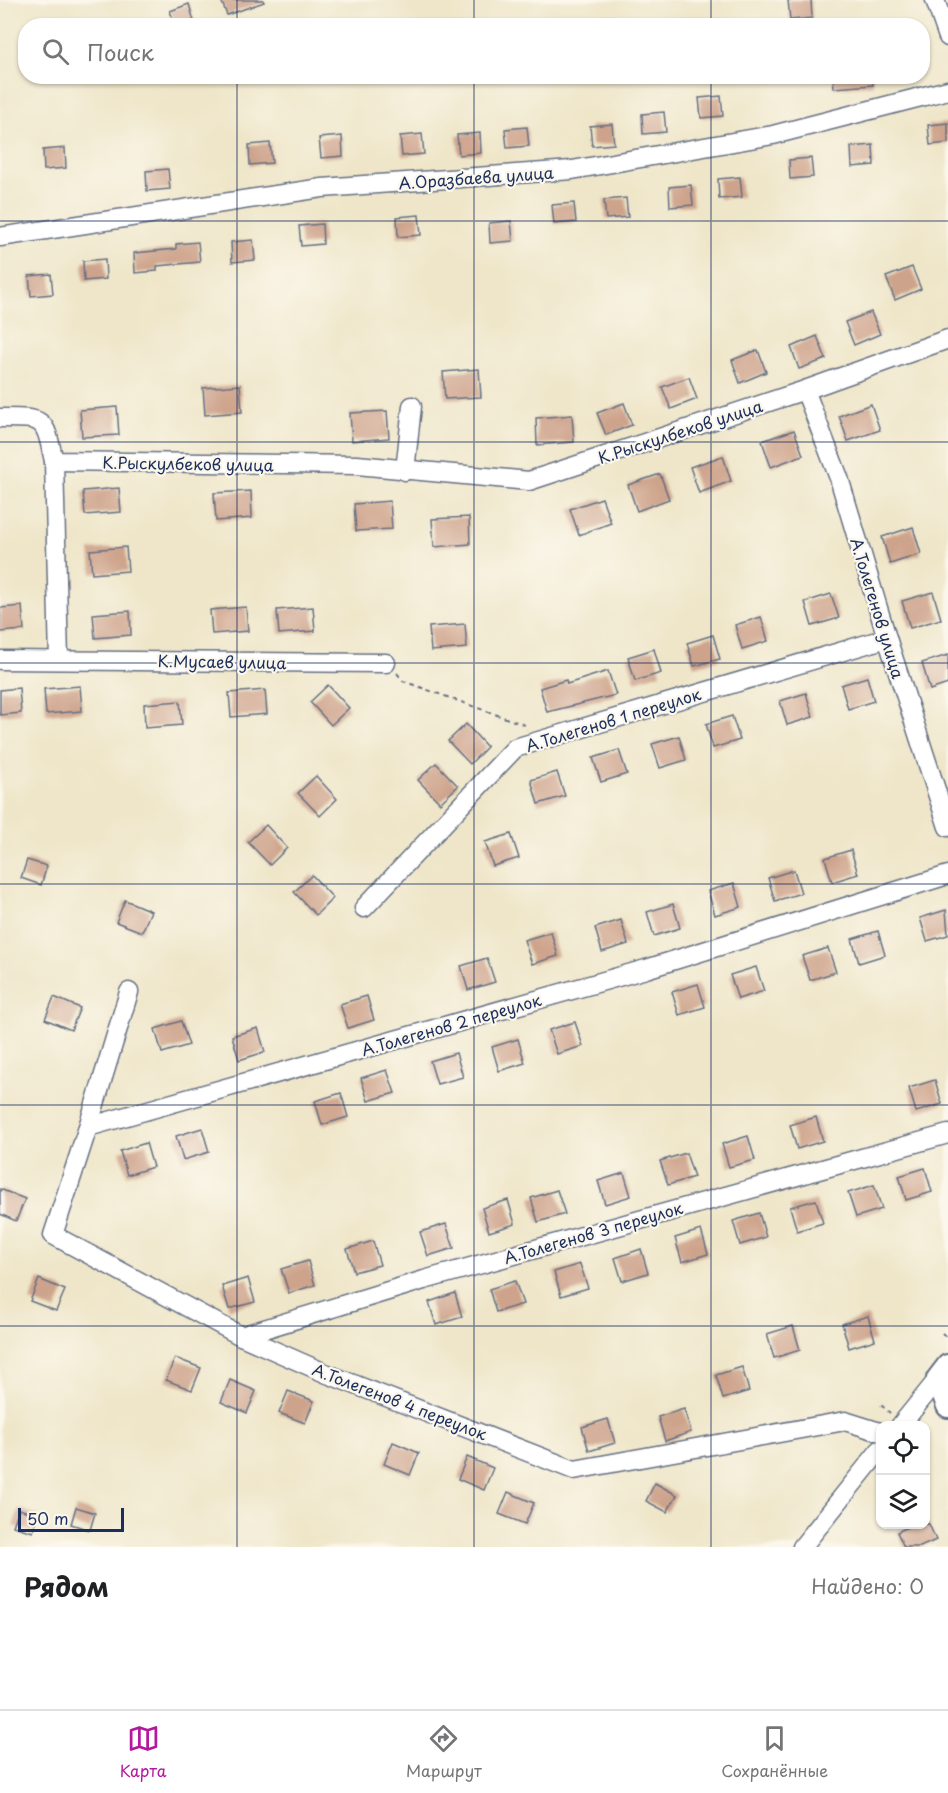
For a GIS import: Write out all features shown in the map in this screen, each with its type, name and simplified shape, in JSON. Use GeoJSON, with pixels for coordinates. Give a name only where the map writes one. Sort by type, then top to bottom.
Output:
{"type":"FeatureCollection","features":[{"type":"Feature","properties":{"kind":"main road"},"geometry":{"type":"LineString","coordinates":[[943,1372],[948,1406]]}},
{"type":"Feature","properties":{"kind":"street"},"geometry":{"type":"LineString","coordinates":[[935,0],[948,37]]}},
{"type":"Feature","properties":{"kind":"street","name":"А.Оразбаева улица"},"geometry":{"type":"LineString","coordinates":[[0,237],[322,188],[573,170],[773,135],[948,90]]}},
{"type":"Feature","properties":{"kind":"street","name":"К.Рыскулбеков улица"},"geometry":{"type":"LineString","coordinates":[[54,461],[357,465],[529,481],[805,390],[948,339]]}},
{"type":"Feature","properties":{"kind":"street","name":"А.Толегенов улица"},"geometry":{"type":"LineString","coordinates":[[805,390],[839,478],[886,638],[948,827]]}},
{"type":"Feature","properties":{"kind":"street"},"geometry":{"type":"LineString","coordinates":[[405,471],[412,406]]}},
{"type":"Feature","properties":{"kind":"street"},"geometry":{"type":"LineString","coordinates":[[0,418],[39,420],[46,426],[54,461],[59,660]]}},
{"type":"Feature","properties":{"kind":"street","name":"А.Толегенов 1 переулок"},"geometry":{"type":"LineString","coordinates":[[364,908],[514,748],[886,638]]}},
{"type":"Feature","properties":{"kind":"street","name":"К.Мусаев улица"},"geometry":{"type":"LineString","coordinates":[[0,660],[386,663]]}},
{"type":"Feature","properties":{"kind":"street","name":"А.Толегенов 2 переулок"},"geometry":{"type":"LineString","coordinates":[[88,1127],[645,969],[948,875]]}},
{"type":"Feature","properties":{"kind":"street"},"geometry":{"type":"LineString","coordinates":[[88,1127],[129,992]]}},
{"type":"Feature","properties":{"kind":"street","name":"А.Толегенов 4 переулок"},"geometry":{"type":"LineString","coordinates":[[88,1127],[53,1235],[241,1336],[325,1373],[574,1470],[845,1421],[876,1431]]}},
{"type":"Feature","properties":{"kind":"street","name":"А.Толегенов 3 переулок"},"geometry":{"type":"LineString","coordinates":[[241,1336],[446,1274],[948,1134]]}},
{"type":"Feature","properties":{"kind":"street"},"geometry":{"type":"LineString","coordinates":[[903,1421],[943,1372]]}},
{"type":"Feature","properties":{"kind":"street"},"geometry":{"type":"LineString","coordinates":[[802,1547],[876,1455]]}},
{"type":"Feature","properties":{"kind":"path"},"geometry":{"type":"LineString","coordinates":[[386,663],[404,681],[525,725],[531,744]]}},
{"type":"Feature","properties":{"kind":"path"},"geometry":{"type":"LineString","coordinates":[[942,1333],[948,1339]]}},
{"type":"Feature","properties":{"kind":"building"},"geometry":{"type":"Polygon","coordinates":[[[221,0],[263,0],[264,2],[227,15],[221,0]]]}},
{"type":"Feature","properties":{"kind":"building"},"geometry":{"type":"Polygon","coordinates":[[[788,0],[811,0],[812,18],[790,18],[788,0]]]}},
{"type":"Feature","properties":{"kind":"building"},"geometry":{"type":"Polygon","coordinates":[[[189,4],[193,18],[172,18],[170,11],[189,4]]]}},
{"type":"Feature","properties":{"kind":"building"},"geometry":{"type":"Polygon","coordinates":[[[834,84],[873,84],[873,85],[834,88],[834,84]]]}},
{"type":"Feature","properties":{"kind":"building"},"geometry":{"type":"Polygon","coordinates":[[[721,96],[723,116],[701,118],[699,98],[721,96]]]}},
{"type":"Feature","properties":{"kind":"building"},"geometry":{"type":"Polygon","coordinates":[[[664,112],[666,132],[643,134],[642,114],[664,112]]]}},
{"type":"Feature","properties":{"kind":"building"},"geometry":{"type":"Polygon","coordinates":[[[948,123],[948,143],[930,145],[928,125],[948,123]]]}},
{"type":"Feature","properties":{"kind":"building"},"geometry":{"type":"Polygon","coordinates":[[[612,124],[614,144],[592,146],[590,126],[612,124]]]}},
{"type":"Feature","properties":{"kind":"building"},"geometry":{"type":"Polygon","coordinates":[[[527,127],[529,146],[507,148],[505,129],[527,127]]]}},
{"type":"Feature","properties":{"kind":"building"},"geometry":{"type":"Polygon","coordinates":[[[480,133],[481,153],[459,155],[457,135],[480,133]]]}},
{"type":"Feature","properties":{"kind":"building"},"geometry":{"type":"Polygon","coordinates":[[[422,134],[424,154],[402,156],[400,136],[422,134]]]}},
{"type":"Feature","properties":{"kind":"building"},"geometry":{"type":"Polygon","coordinates":[[[342,136],[343,156],[321,158],[319,138],[342,136]]]}},
{"type":"Feature","properties":{"kind":"building"},"geometry":{"type":"Polygon","coordinates":[[[270,143],[272,163],[250,165],[249,145],[270,143]]]}},
{"type":"Feature","properties":{"kind":"building"},"geometry":{"type":"Polygon","coordinates":[[[873,145],[874,165],[852,167],[851,147],[873,145]]]}},
{"type":"Feature","properties":{"kind":"building"},"geometry":{"type":"Polygon","coordinates":[[[65,148],[66,168],[44,170],[43,150],[65,148]]]}},
{"type":"Feature","properties":{"kind":"building"},"geometry":{"type":"Polygon","coordinates":[[[811,158],[813,177],[790,179],[789,160],[811,158]]]}},
{"type":"Feature","properties":{"kind":"building"},"geometry":{"type":"Polygon","coordinates":[[[168,169],[170,189],[147,191],[146,171],[168,169]]]}},
{"type":"Feature","properties":{"kind":"building"},"geometry":{"type":"Polygon","coordinates":[[[740,177],[742,197],[719,199],[718,179],[740,177]]]}},
{"type":"Feature","properties":{"kind":"building"},"geometry":{"type":"Polygon","coordinates":[[[691,185],[693,205],[670,207],[669,187],[691,185]]]}},
{"type":"Feature","properties":{"kind":"building"},"geometry":{"type":"Polygon","coordinates":[[[626,198],[628,217],[606,219],[604,200],[626,198]]]}},
{"type":"Feature","properties":{"kind":"building"},"geometry":{"type":"Polygon","coordinates":[[[574,203],[576,222],[554,224],[552,205],[574,203]]]}},
{"type":"Feature","properties":{"kind":"building"},"geometry":{"type":"Polygon","coordinates":[[[419,215],[421,235],[398,237],[397,217],[419,215]]]}},
{"type":"Feature","properties":{"kind":"building"},"geometry":{"type":"Polygon","coordinates":[[[511,221],[513,241],[490,243],[489,223],[511,221]]]}},
{"type":"Feature","properties":{"kind":"building"},"geometry":{"type":"Polygon","coordinates":[[[322,224],[323,244],[301,246],[299,226],[322,224]]]}},
{"type":"Feature","properties":{"kind":"building"},"geometry":{"type":"Polygon","coordinates":[[[253,240],[255,260],[232,262],[231,242],[253,240]]]}},
{"type":"Feature","properties":{"kind":"building"},"geometry":{"type":"Polygon","coordinates":[[[198,242],[200,262],[157,266],[157,271],[135,273],[134,253],[176,249],[176,244],[198,242]]]}},
{"type":"Feature","properties":{"kind":"building"},"geometry":{"type":"Polygon","coordinates":[[[105,259],[106,279],[84,281],[83,261],[105,259]]]}},
{"type":"Feature","properties":{"kind":"building"},"geometry":{"type":"Polygon","coordinates":[[[912,267],[921,289],[895,300],[886,277],[912,267]]]}},
{"type":"Feature","properties":{"kind":"building"},"geometry":{"type":"Polygon","coordinates":[[[51,274],[53,294],[31,296],[29,276],[51,274]]]}},
{"type":"Feature","properties":{"kind":"building"},"geometry":{"type":"Polygon","coordinates":[[[871,312],[880,334],[854,345],[845,322],[871,312]]]}},
{"type":"Feature","properties":{"kind":"building"},"geometry":{"type":"Polygon","coordinates":[[[817,336],[826,359],[799,369],[791,347],[817,336]]]}},
{"type":"Feature","properties":{"kind":"building"},"geometry":{"type":"Polygon","coordinates":[[[758,350],[766,372],[740,383],[732,360],[758,350]]]}},
{"type":"Feature","properties":{"kind":"building"},"geometry":{"type":"Polygon","coordinates":[[[479,369],[481,397],[445,399],[443,372],[479,369]]]}},
{"type":"Feature","properties":{"kind":"building"},"geometry":{"type":"Polygon","coordinates":[[[689,377],[697,399],[671,409],[662,387],[689,377]]]}},
{"type":"Feature","properties":{"kind":"building"},"geometry":{"type":"Polygon","coordinates":[[[240,385],[242,412],[205,415],[203,388],[240,385]]]}},
{"type":"Feature","properties":{"kind":"building"},"geometry":{"type":"Polygon","coordinates":[[[624,403],[632,425],[606,435],[597,413],[624,403]]]}},
{"type":"Feature","properties":{"kind":"building"},"geometry":{"type":"Polygon","coordinates":[[[871,404],[880,430],[848,441],[839,416],[871,404]]]}},
{"type":"Feature","properties":{"kind":"building"},"geometry":{"type":"Polygon","coordinates":[[[117,407],[119,435],[82,437],[80,410],[117,407]]]}},
{"type":"Feature","properties":{"kind":"building"},"geometry":{"type":"Polygon","coordinates":[[[387,411],[389,438],[352,441],[350,413],[387,411]]]}},
{"type":"Feature","properties":{"kind":"building"},"geometry":{"type":"Polygon","coordinates":[[[572,415],[574,442],[537,445],[536,418],[572,415]]]}},
{"type":"Feature","properties":{"kind":"building"},"geometry":{"type":"Polygon","coordinates":[[[794,430],[803,455],[771,467],[762,441],[794,430]]]}},
{"type":"Feature","properties":{"kind":"building"},"geometry":{"type":"Polygon","coordinates":[[[723,456],[731,481],[699,493],[690,467],[723,456]]]}},
{"type":"Feature","properties":{"kind":"building"},"geometry":{"type":"Polygon","coordinates":[[[660,474],[669,499],[637,511],[628,485],[660,474]]]}},
{"type":"Feature","properties":{"kind":"building"},"geometry":{"type":"Polygon","coordinates":[[[119,488],[121,512],[85,515],[83,491],[119,488]]]}},
{"type":"Feature","properties":{"kind":"building"},"geometry":{"type":"Polygon","coordinates":[[[251,491],[252,518],[216,521],[214,493],[251,491]]]}},
{"type":"Feature","properties":{"kind":"building"},"geometry":{"type":"Polygon","coordinates":[[[602,498],[611,523],[579,535],[570,509],[602,498]]]}},
{"type":"Feature","properties":{"kind":"building"},"geometry":{"type":"Polygon","coordinates":[[[390,501],[392,529],[356,531],[354,504],[390,501]]]}},
{"type":"Feature","properties":{"kind":"building"},"geometry":{"type":"Polygon","coordinates":[[[469,517],[470,544],[434,547],[432,519],[469,517]]]}},
{"type":"Feature","properties":{"kind":"building"},"geometry":{"type":"Polygon","coordinates":[[[913,527],[921,554],[890,564],[882,537],[913,527]]]}},
{"type":"Feature","properties":{"kind":"building"},"geometry":{"type":"Polygon","coordinates":[[[126,547],[128,571],[92,574],[90,550],[126,547]]]}},
{"type":"Feature","properties":{"kind":"building"},"geometry":{"type":"Polygon","coordinates":[[[933,592],[941,619],[910,628],[902,601],[933,592]]]}},
{"type":"Feature","properties":{"kind":"building"},"geometry":{"type":"Polygon","coordinates":[[[831,594],[839,618],[812,626],[805,602],[831,594]]]}},
{"type":"Feature","properties":{"kind":"building"},"geometry":{"type":"Polygon","coordinates":[[[22,606],[24,630],[0,632],[0,608],[22,606]]]}},
{"type":"Feature","properties":{"kind":"building"},"geometry":{"type":"Polygon","coordinates":[[[246,607],[248,631],[212,634],[210,610],[246,607]]]}},
{"type":"Feature","properties":{"kind":"building"},"geometry":{"type":"Polygon","coordinates":[[[313,607],[315,631],[279,634],[277,610],[313,607]]]}},
{"type":"Feature","properties":{"kind":"building"},"geometry":{"type":"Polygon","coordinates":[[[130,611],[131,635],[95,638],[93,614],[130,611]]]}},
{"type":"Feature","properties":{"kind":"building"},"geometry":{"type":"Polygon","coordinates":[[[761,617],[768,641],[742,649],[735,625],[761,617]]]}},
{"type":"Feature","properties":{"kind":"building"},"geometry":{"type":"Polygon","coordinates":[[[465,624],[467,648],[431,651],[429,627],[465,624]]]}},
{"type":"Feature","properties":{"kind":"building"},"geometry":{"type":"Polygon","coordinates":[[[713,635],[720,659],[694,666],[687,643],[713,635]]]}},
{"type":"Feature","properties":{"kind":"building"},"geometry":{"type":"Polygon","coordinates":[[[654,649],[661,673],[635,681],[628,657],[654,649]]]}},
{"type":"Feature","properties":{"kind":"building"},"geometry":{"type":"Polygon","coordinates":[[[948,655],[948,684],[930,690],[922,663],[948,655]]]}},
{"type":"Feature","properties":{"kind":"building"},"geometry":{"type":"Polygon","coordinates":[[[608,671],[616,695],[547,712],[540,688],[566,680],[567,684],[608,671]]]}},
{"type":"Feature","properties":{"kind":"building"},"geometry":{"type":"Polygon","coordinates":[[[867,677],[874,701],[848,709],[841,685],[867,677]]]}},
{"type":"Feature","properties":{"kind":"building"},"geometry":{"type":"Polygon","coordinates":[[[328,685],[349,708],[331,725],[310,702],[328,685]]]}},
{"type":"Feature","properties":{"kind":"building"},"geometry":{"type":"Polygon","coordinates":[[[80,686],[82,711],[46,714],[44,689],[80,686]]]}},
{"type":"Feature","properties":{"kind":"building"},"geometry":{"type":"Polygon","coordinates":[[[19,688],[21,713],[0,715],[0,690],[19,688]]]}},
{"type":"Feature","properties":{"kind":"building"},"geometry":{"type":"Polygon","coordinates":[[[265,690],[267,714],[231,717],[229,693],[265,690]]]}},
{"type":"Feature","properties":{"kind":"building"},"geometry":{"type":"Polygon","coordinates":[[[806,693],[813,717],[787,725],[780,701],[806,693]]]}},
{"type":"Feature","properties":{"kind":"building"},"geometry":{"type":"Polygon","coordinates":[[[180,701],[182,725],[145,728],[144,704],[180,701]]]}},
{"type":"Feature","properties":{"kind":"building"},"geometry":{"type":"Polygon","coordinates":[[[732,716],[740,740],[713,748],[706,724],[732,716]]]}},
{"type":"Feature","properties":{"kind":"building"},"geometry":{"type":"Polygon","coordinates":[[[466,724],[487,747],[470,764],[448,741],[466,724]]]}},
{"type":"Feature","properties":{"kind":"building"},"geometry":{"type":"Polygon","coordinates":[[[679,736],[686,760],[660,768],[652,744],[679,736]]]}},
{"type":"Feature","properties":{"kind":"building"},"geometry":{"type":"Polygon","coordinates":[[[619,750],[627,774],[601,782],[593,758],[619,750]]]}},
{"type":"Feature","properties":{"kind":"building"},"geometry":{"type":"Polygon","coordinates":[[[436,763],[458,786],[440,803],[418,780],[436,763]]]}},
{"type":"Feature","properties":{"kind":"building"},"geometry":{"type":"Polygon","coordinates":[[[557,772],[565,796],[538,804],[531,780],[557,772]]]}},
{"type":"Feature","properties":{"kind":"building"},"geometry":{"type":"Polygon","coordinates":[[[316,776],[337,799],[320,816],[298,793],[316,776]]]}},
{"type":"Feature","properties":{"kind":"building"},"geometry":{"type":"Polygon","coordinates":[[[266,825],[287,848],[270,865],[248,842],[266,825]]]}},
{"type":"Feature","properties":{"kind":"building"},"geometry":{"type":"Polygon","coordinates":[[[511,834],[519,858],[493,866],[485,842],[511,834]]]}},
{"type":"Feature","properties":{"kind":"building"},"geometry":{"type":"Polygon","coordinates":[[[851,850],[858,874],[832,882],[825,858],[851,850]]]}},
{"type":"Feature","properties":{"kind":"building"},"geometry":{"type":"Polygon","coordinates":[[[27,860],[47,866],[41,885],[21,878],[27,860]]]}},
{"type":"Feature","properties":{"kind":"building"},"geometry":{"type":"Polygon","coordinates":[[[794,870],[801,893],[775,901],[768,878],[794,870]]]}},
{"type":"Feature","properties":{"kind":"building"},"geometry":{"type":"Polygon","coordinates":[[[312,875],[333,898],[316,915],[294,892],[312,875]]]}},
{"type":"Feature","properties":{"kind":"building"},"geometry":{"type":"Polygon","coordinates":[[[734,883],[741,907],[715,915],[708,891],[734,883]]]}},
{"type":"Feature","properties":{"kind":"building"},"geometry":{"type":"Polygon","coordinates":[[[125,900],[151,911],[142,932],[116,922],[125,900]]]}},
{"type":"Feature","properties":{"kind":"building"},"geometry":{"type":"Polygon","coordinates":[[[673,904],[680,928],[654,936],[647,912],[673,904]]]}},
{"type":"Feature","properties":{"kind":"building"},"geometry":{"type":"Polygon","coordinates":[[[946,910],[948,935],[927,941],[920,918],[946,910]]]}},
{"type":"Feature","properties":{"kind":"building"},"geometry":{"type":"Polygon","coordinates":[[[621,920],[628,944],[602,952],[595,928],[621,920]]]}},
{"type":"Feature","properties":{"kind":"building"},"geometry":{"type":"Polygon","coordinates":[[[878,931],[885,955],[859,963],[852,939],[878,931]]]}},
{"type":"Feature","properties":{"kind":"building"},"geometry":{"type":"Polygon","coordinates":[[[551,932],[558,956],[532,964],[524,940],[551,932]]]}},
{"type":"Feature","properties":{"kind":"building"},"geometry":{"type":"Polygon","coordinates":[[[828,948],[836,972],[810,980],[802,956],[828,948]]]}},
{"type":"Feature","properties":{"kind":"building"},"geometry":{"type":"Polygon","coordinates":[[[487,958],[495,982],[468,990],[461,966],[487,958]]]}},
{"type":"Feature","properties":{"kind":"building"},"geometry":{"type":"Polygon","coordinates":[[[756,967],[764,991],[738,999],[730,975],[756,967]]]}},
{"type":"Feature","properties":{"kind":"building"},"geometry":{"type":"Polygon","coordinates":[[[698,984],[705,1007],[679,1015],[672,992],[698,984]]]}},
{"type":"Feature","properties":{"kind":"building"},"geometry":{"type":"Polygon","coordinates":[[[367,996],[374,1020],[348,1028],[340,1004],[367,996]]]}},
{"type":"Feature","properties":{"kind":"building"},"geometry":{"type":"Polygon","coordinates":[[[54,997],[80,1008],[71,1030],[45,1019],[54,997]]]}},
{"type":"Feature","properties":{"kind":"building"},"geometry":{"type":"Polygon","coordinates":[[[181,1021],[189,1045],[162,1053],[155,1029],[181,1021]]]}},
{"type":"Feature","properties":{"kind":"building"},"geometry":{"type":"Polygon","coordinates":[[[575,1022],[583,1046],[557,1054],[549,1030],[575,1022]]]}},
{"type":"Feature","properties":{"kind":"building"},"geometry":{"type":"Polygon","coordinates":[[[258,1028],[265,1052],[239,1060],[232,1036],[258,1028]]]}},
{"type":"Feature","properties":{"kind":"building"},"geometry":{"type":"Polygon","coordinates":[[[518,1039],[525,1063],[499,1071],[492,1047],[518,1039]]]}},
{"type":"Feature","properties":{"kind":"building"},"geometry":{"type":"Polygon","coordinates":[[[456,1053],[463,1077],[437,1084],[430,1061],[456,1053]]]}},
{"type":"Feature","properties":{"kind":"building"},"geometry":{"type":"Polygon","coordinates":[[[387,1070],[395,1093],[368,1101],[361,1078],[387,1070]]]}},
{"type":"Feature","properties":{"kind":"building"},"geometry":{"type":"Polygon","coordinates":[[[935,1080],[942,1104],[916,1112],[909,1088],[935,1080]]]}},
{"type":"Feature","properties":{"kind":"building"},"geometry":{"type":"Polygon","coordinates":[[[341,1093],[348,1117],[322,1125],[315,1101],[341,1093]]]}},
{"type":"Feature","properties":{"kind":"building"},"geometry":{"type":"Polygon","coordinates":[[[816,1117],[823,1141],[797,1149],[790,1125],[816,1117]]]}},
{"type":"Feature","properties":{"kind":"building"},"geometry":{"type":"Polygon","coordinates":[[[202,1128],[209,1152],[183,1160],[176,1136],[202,1128]]]}},
{"type":"Feature","properties":{"kind":"building"},"geometry":{"type":"Polygon","coordinates":[[[748,1136],[755,1160],[729,1167],[722,1144],[748,1136]]]}},
{"type":"Feature","properties":{"kind":"building"},"geometry":{"type":"Polygon","coordinates":[[[146,1143],[153,1167],[127,1175],[120,1151],[146,1143]]]}},
{"type":"Feature","properties":{"kind":"building"},"geometry":{"type":"Polygon","coordinates":[[[686,1153],[694,1177],[668,1185],[660,1161],[686,1153]]]}},
{"type":"Feature","properties":{"kind":"building"},"geometry":{"type":"Polygon","coordinates":[[[925,1168],[932,1192],[906,1200],[899,1176],[925,1168]]]}},
{"type":"Feature","properties":{"kind":"building"},"geometry":{"type":"Polygon","coordinates":[[[624,1173],[631,1196],[605,1204],[598,1181],[624,1173]]]}},
{"type":"Feature","properties":{"kind":"building"},"geometry":{"type":"Polygon","coordinates":[[[874,1185],[882,1209],[856,1217],[848,1193],[874,1185]]]}},
{"type":"Feature","properties":{"kind":"building"},"geometry":{"type":"Polygon","coordinates":[[[0,1189],[25,1199],[16,1221],[0,1214],[0,1189]]]}},
{"type":"Feature","properties":{"kind":"building"},"geometry":{"type":"Polygon","coordinates":[[[557,1190],[565,1214],[538,1222],[531,1198],[557,1190]]]}},
{"type":"Feature","properties":{"kind":"building"},"geometry":{"type":"Polygon","coordinates":[[[508,1200],[515,1224],[489,1232],[482,1208],[508,1200]]]}},
{"type":"Feature","properties":{"kind":"building"},"geometry":{"type":"Polygon","coordinates":[[[816,1200],[823,1223],[797,1231],[790,1207],[816,1200]]]}},
{"type":"Feature","properties":{"kind":"building"},"geometry":{"type":"Polygon","coordinates":[[[759,1213],[766,1237],[740,1245],[733,1221],[759,1213]]]}},
{"type":"Feature","properties":{"kind":"building"},"geometry":{"type":"Polygon","coordinates":[[[446,1224],[454,1248],[428,1256],[420,1232],[446,1224]]]}},
{"type":"Feature","properties":{"kind":"building"},"geometry":{"type":"Polygon","coordinates":[[[701,1230],[708,1254],[682,1262],[675,1238],[701,1230]]]}},
{"type":"Feature","properties":{"kind":"building"},"geometry":{"type":"Polygon","coordinates":[[[373,1241],[380,1265],[354,1272],[347,1249],[373,1241]]]}},
{"type":"Feature","properties":{"kind":"building"},"geometry":{"type":"Polygon","coordinates":[[[641,1249],[648,1273],[622,1281],[615,1258],[641,1249]]]}},
{"type":"Feature","properties":{"kind":"building"},"geometry":{"type":"Polygon","coordinates":[[[308,1261],[315,1285],[289,1293],[281,1269],[308,1261]]]}},
{"type":"Feature","properties":{"kind":"building"},"geometry":{"type":"Polygon","coordinates":[[[580,1264],[588,1288],[561,1296],[554,1272],[580,1264]]]}},
{"type":"Feature","properties":{"kind":"building"},"geometry":{"type":"Polygon","coordinates":[[[248,1278],[255,1302],[229,1309],[222,1286],[248,1278]]]}},
{"type":"Feature","properties":{"kind":"building"},"geometry":{"type":"Polygon","coordinates":[[[39,1279],[65,1290],[56,1311],[30,1301],[39,1279]]]}},
{"type":"Feature","properties":{"kind":"building"},"geometry":{"type":"Polygon","coordinates":[[[515,1281],[523,1304],[496,1312],[489,1289],[515,1281]]]}},
{"type":"Feature","properties":{"kind":"building"},"geometry":{"type":"Polygon","coordinates":[[[455,1293],[462,1317],[436,1325],[429,1302],[455,1293]]]}},
{"type":"Feature","properties":{"kind":"building"},"geometry":{"type":"Polygon","coordinates":[[[868,1316],[875,1340],[849,1348],[842,1324],[868,1316]]]}},
{"type":"Feature","properties":{"kind":"building"},"geometry":{"type":"Polygon","coordinates":[[[793,1326],[800,1350],[774,1358],[767,1334],[793,1326]]]}},
{"type":"Feature","properties":{"kind":"building"},"geometry":{"type":"Polygon","coordinates":[[[175,1358],[201,1368],[192,1390],[166,1380],[175,1358]]]}},
{"type":"Feature","properties":{"kind":"building"},"geometry":{"type":"Polygon","coordinates":[[[742,1367],[749,1391],[723,1399],[716,1375],[742,1367]]]}},
{"type":"Feature","properties":{"kind":"building"},"geometry":{"type":"Polygon","coordinates":[[[230,1380],[256,1391],[247,1413],[221,1402],[230,1380]]]}},
{"type":"Feature","properties":{"kind":"building"},"geometry":{"type":"Polygon","coordinates":[[[288,1391],[314,1401],[305,1423],[279,1413],[288,1391]]]}},
{"type":"Feature","properties":{"kind":"building"},"geometry":{"type":"Polygon","coordinates":[[[684,1409],[691,1432],[665,1441],[658,1417],[684,1409]]]}},
{"type":"Feature","properties":{"kind":"building"},"geometry":{"type":"Polygon","coordinates":[[[608,1419],[615,1443],[589,1451],[582,1427],[608,1419]]]}},
{"type":"Feature","properties":{"kind":"building"},"geometry":{"type":"Polygon","coordinates":[[[393,1442],[419,1453],[410,1475],[384,1464],[393,1442]]]}},
{"type":"Feature","properties":{"kind":"building"},"geometry":{"type":"Polygon","coordinates":[[[467,1457],[493,1468],[484,1490],[458,1479],[467,1457]]]}},
{"type":"Feature","properties":{"kind":"building"},"geometry":{"type":"Polygon","coordinates":[[[655,1483],[677,1495],[667,1512],[646,1501],[655,1483]]]}},
{"type":"Feature","properties":{"kind":"building"},"geometry":{"type":"Polygon","coordinates":[[[508,1492],[534,1503],[525,1524],[499,1514],[508,1492]]]}},
{"type":"Feature","properties":{"kind":"building"},"geometry":{"type":"Polygon","coordinates":[[[76,1507],[95,1513],[90,1530],[71,1524],[76,1507]]]}},
{"type":"Feature","properties":{"kind":"building"},"geometry":{"type":"Polygon","coordinates":[[[19,1509],[38,1515],[33,1532],[13,1526],[19,1509]]]}},
{"type":"Feature","properties":{"kind":"building"},"geometry":{"type":"Polygon","coordinates":[[[930,1526],[936,1540],[920,1547],[904,1547],[897,1532],[903,1529],[930,1529],[930,1526]]]}}]}
